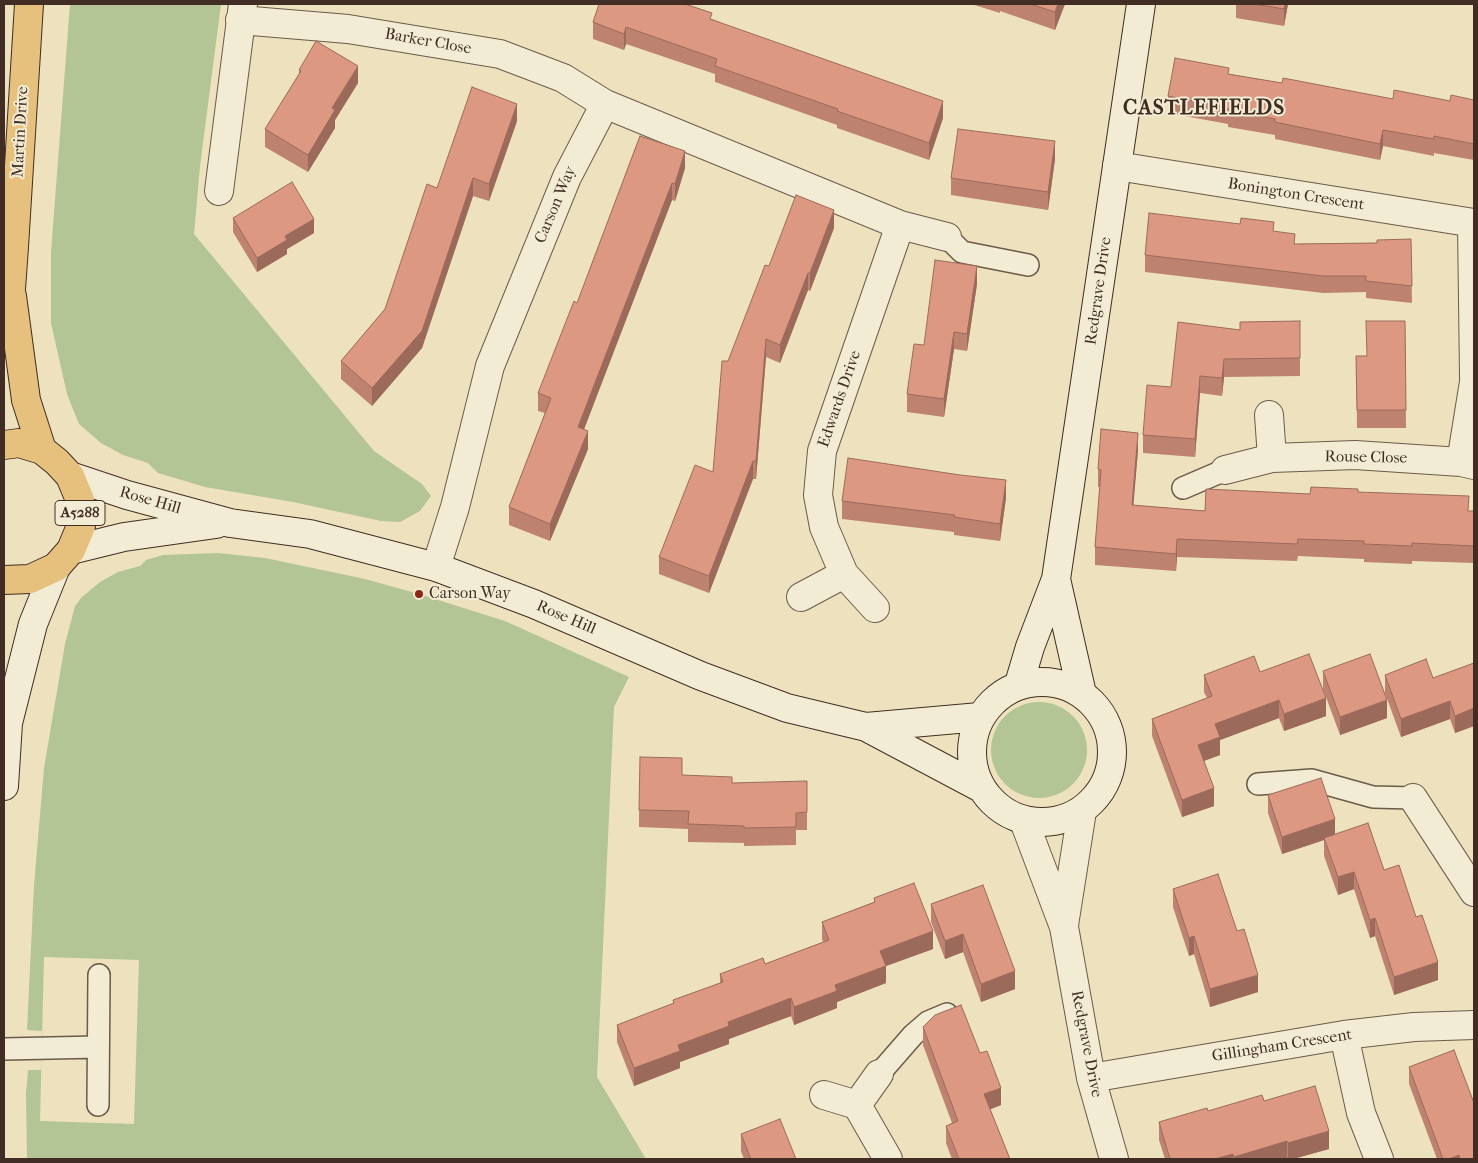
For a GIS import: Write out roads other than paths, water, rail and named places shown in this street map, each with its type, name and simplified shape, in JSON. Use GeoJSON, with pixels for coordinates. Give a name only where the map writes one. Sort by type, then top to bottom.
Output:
{"type":"FeatureCollection","features":[{"type":"Feature","properties":{"kind":"main road","name":"Martin Drive"},"geometry":{"type":"LineString","coordinates":[[4,317],[11,290],[29,4]]}},
{"type":"Feature","properties":{"kind":"main road","name":"Martin Drive"},"geometry":{"type":"LineString","coordinates":[[11,290],[26,400],[42,450]]}},
{"type":"Feature","properties":{"kind":"main road","name":"A5288"},"geometry":{"type":"LineString","coordinates":[[4,445],[19,443],[42,450],[70,476],[80,500],[81,526],[64,559]]}},
{"type":"Feature","properties":{"kind":"main road"},"geometry":{"type":"LineString","coordinates":[[4,580],[30,579],[64,559]]}},
{"type":"Feature","properties":{"kind":"street","name":"Redgrave Drive"},"geometry":{"type":"LineString","coordinates":[[1020,684],[1030,647],[1056,579],[1142,4]]}},
{"type":"Feature","properties":{"kind":"street","name":"Barker Close"},"geometry":{"type":"LineString","coordinates":[[218,192],[242,12],[500,54],[563,78],[605,104]]}},
{"type":"Feature","properties":{"kind":"street"},"geometry":{"type":"LineString","coordinates":[[605,104],[900,225],[947,237]]}},
{"type":"Feature","properties":{"kind":"street","name":"Carson Way"},"geometry":{"type":"LineString","coordinates":[[436,567],[455,507],[490,366],[566,177],[605,104]]}},
{"type":"Feature","properties":{"kind":"street","name":"Bonington Crescent"},"geometry":{"type":"LineString","coordinates":[[1117,166],[1473,224]]}},
{"type":"Feature","properties":{"kind":"street"},"geometry":{"type":"LineString","coordinates":[[1473,224],[1474,376]]}},
{"type":"Feature","properties":{"kind":"street","name":"Edwards Drive"},"geometry":{"type":"LineString","coordinates":[[876,608],[844,574],[824,527],[818,496],[822,451],[900,225]]}},
{"type":"Feature","properties":{"kind":"street","name":"Rouse Close"},"geometry":{"type":"LineString","coordinates":[[1225,470],[1272,458],[1355,455],[1467,464],[1474,382]]}},
{"type":"Feature","properties":{"kind":"street"},"geometry":{"type":"LineString","coordinates":[[1269,415],[1272,458]]}},
{"type":"Feature","properties":{"kind":"street","name":"Rose Hill"},"geometry":{"type":"LineString","coordinates":[[70,476],[126,495],[230,522],[310,534],[436,567],[534,604],[701,676],[786,708],[866,727],[981,788]]}},
{"type":"Feature","properties":{"kind":"street","name":"Rose Hill"},"geometry":{"type":"LineString","coordinates":[[64,559],[124,537],[230,522]]}},
{"type":"Feature","properties":{"kind":"street"},"geometry":{"type":"LineString","coordinates":[[4,786],[6,715],[33,624],[64,559]]}},
{"type":"Feature","properties":{"kind":"street"},"geometry":{"type":"LineString","coordinates":[[801,597],[844,574]]}},
{"type":"Feature","properties":{"kind":"street","name":"Redgrave Drive"},"geometry":{"type":"LineString","coordinates":[[1056,579],[1082,694]]}},
{"type":"Feature","properties":{"kind":"street"},"geometry":{"type":"LineString","coordinates":[[1041,681],[1063,684],[1082,694],[1099,710],[1110,730],[1113,752],[1110,775],[1098,795],[1082,811],[1064,819],[1044,823],[1024,821],[1008,814],[993,802],[981,788],[972,764],[972,740],[980,717],[997,697],[1020,684],[1041,681]]}},
{"type":"Feature","properties":{"kind":"street","name":"Rose Hill"},"geometry":{"type":"LineString","coordinates":[[866,727],[980,717]]}},
{"type":"Feature","properties":{"kind":"street"},"geometry":{"type":"LineString","coordinates":[[1413,798],[1474,892]]}},
{"type":"Feature","properties":{"kind":"street","name":"Redgrave Drive"},"geometry":{"type":"LineString","coordinates":[[1064,927],[1082,811]]}},
{"type":"Feature","properties":{"kind":"street","name":"Redgrave Drive"},"geometry":{"type":"LineString","coordinates":[[1024,821],[1064,927],[1091,1078],[1114,1159]]}},
{"type":"Feature","properties":{"kind":"street","name":"Gillingham Crescent"},"geometry":{"type":"LineString","coordinates":[[1091,1078],[1344,1035],[1414,1027],[1474,1025]]}},
{"type":"Feature","properties":{"kind":"street"},"geometry":{"type":"LineString","coordinates":[[1344,1035],[1361,1113],[1379,1159]]}},
{"type":"Feature","properties":{"kind":"street"},"geometry":{"type":"LineString","coordinates":[[856,1105],[879,1074]]}},
{"type":"Feature","properties":{"kind":"street"},"geometry":{"type":"LineString","coordinates":[[824,1095],[856,1105],[888,1159]]}},
{"type":"Feature","properties":{"kind":"lane"},"geometry":{"type":"LineString","coordinates":[[947,237],[962,252],[1028,265]]}},
{"type":"Feature","properties":{"kind":"lane"},"geometry":{"type":"LineString","coordinates":[[1183,488],[1225,470]]}},
{"type":"Feature","properties":{"kind":"lane"},"geometry":{"type":"LineString","coordinates":[[1258,784],[1312,780],[1373,797],[1413,798]]}},
{"type":"Feature","properties":{"kind":"lane"},"geometry":{"type":"LineString","coordinates":[[98,1106],[99,975]]}},
{"type":"Feature","properties":{"kind":"lane"},"geometry":{"type":"LineString","coordinates":[[879,1074],[901,1048],[928,1022],[959,1008]]}},
{"type":"Feature","properties":{"kind":"lane"},"geometry":{"type":"LineString","coordinates":[[4,1049],[98,1047]]}},
{"type":"Feature","properties":{"kind":"place","name":"Carson Way"},"geometry":{"type":"Point","coordinates":[419,594]}},
{"type":"Feature","properties":{"kind":"district","name":"CASTLEFIELDS"},"geometry":{"type":"Point","coordinates":[1204,109]}}]}
